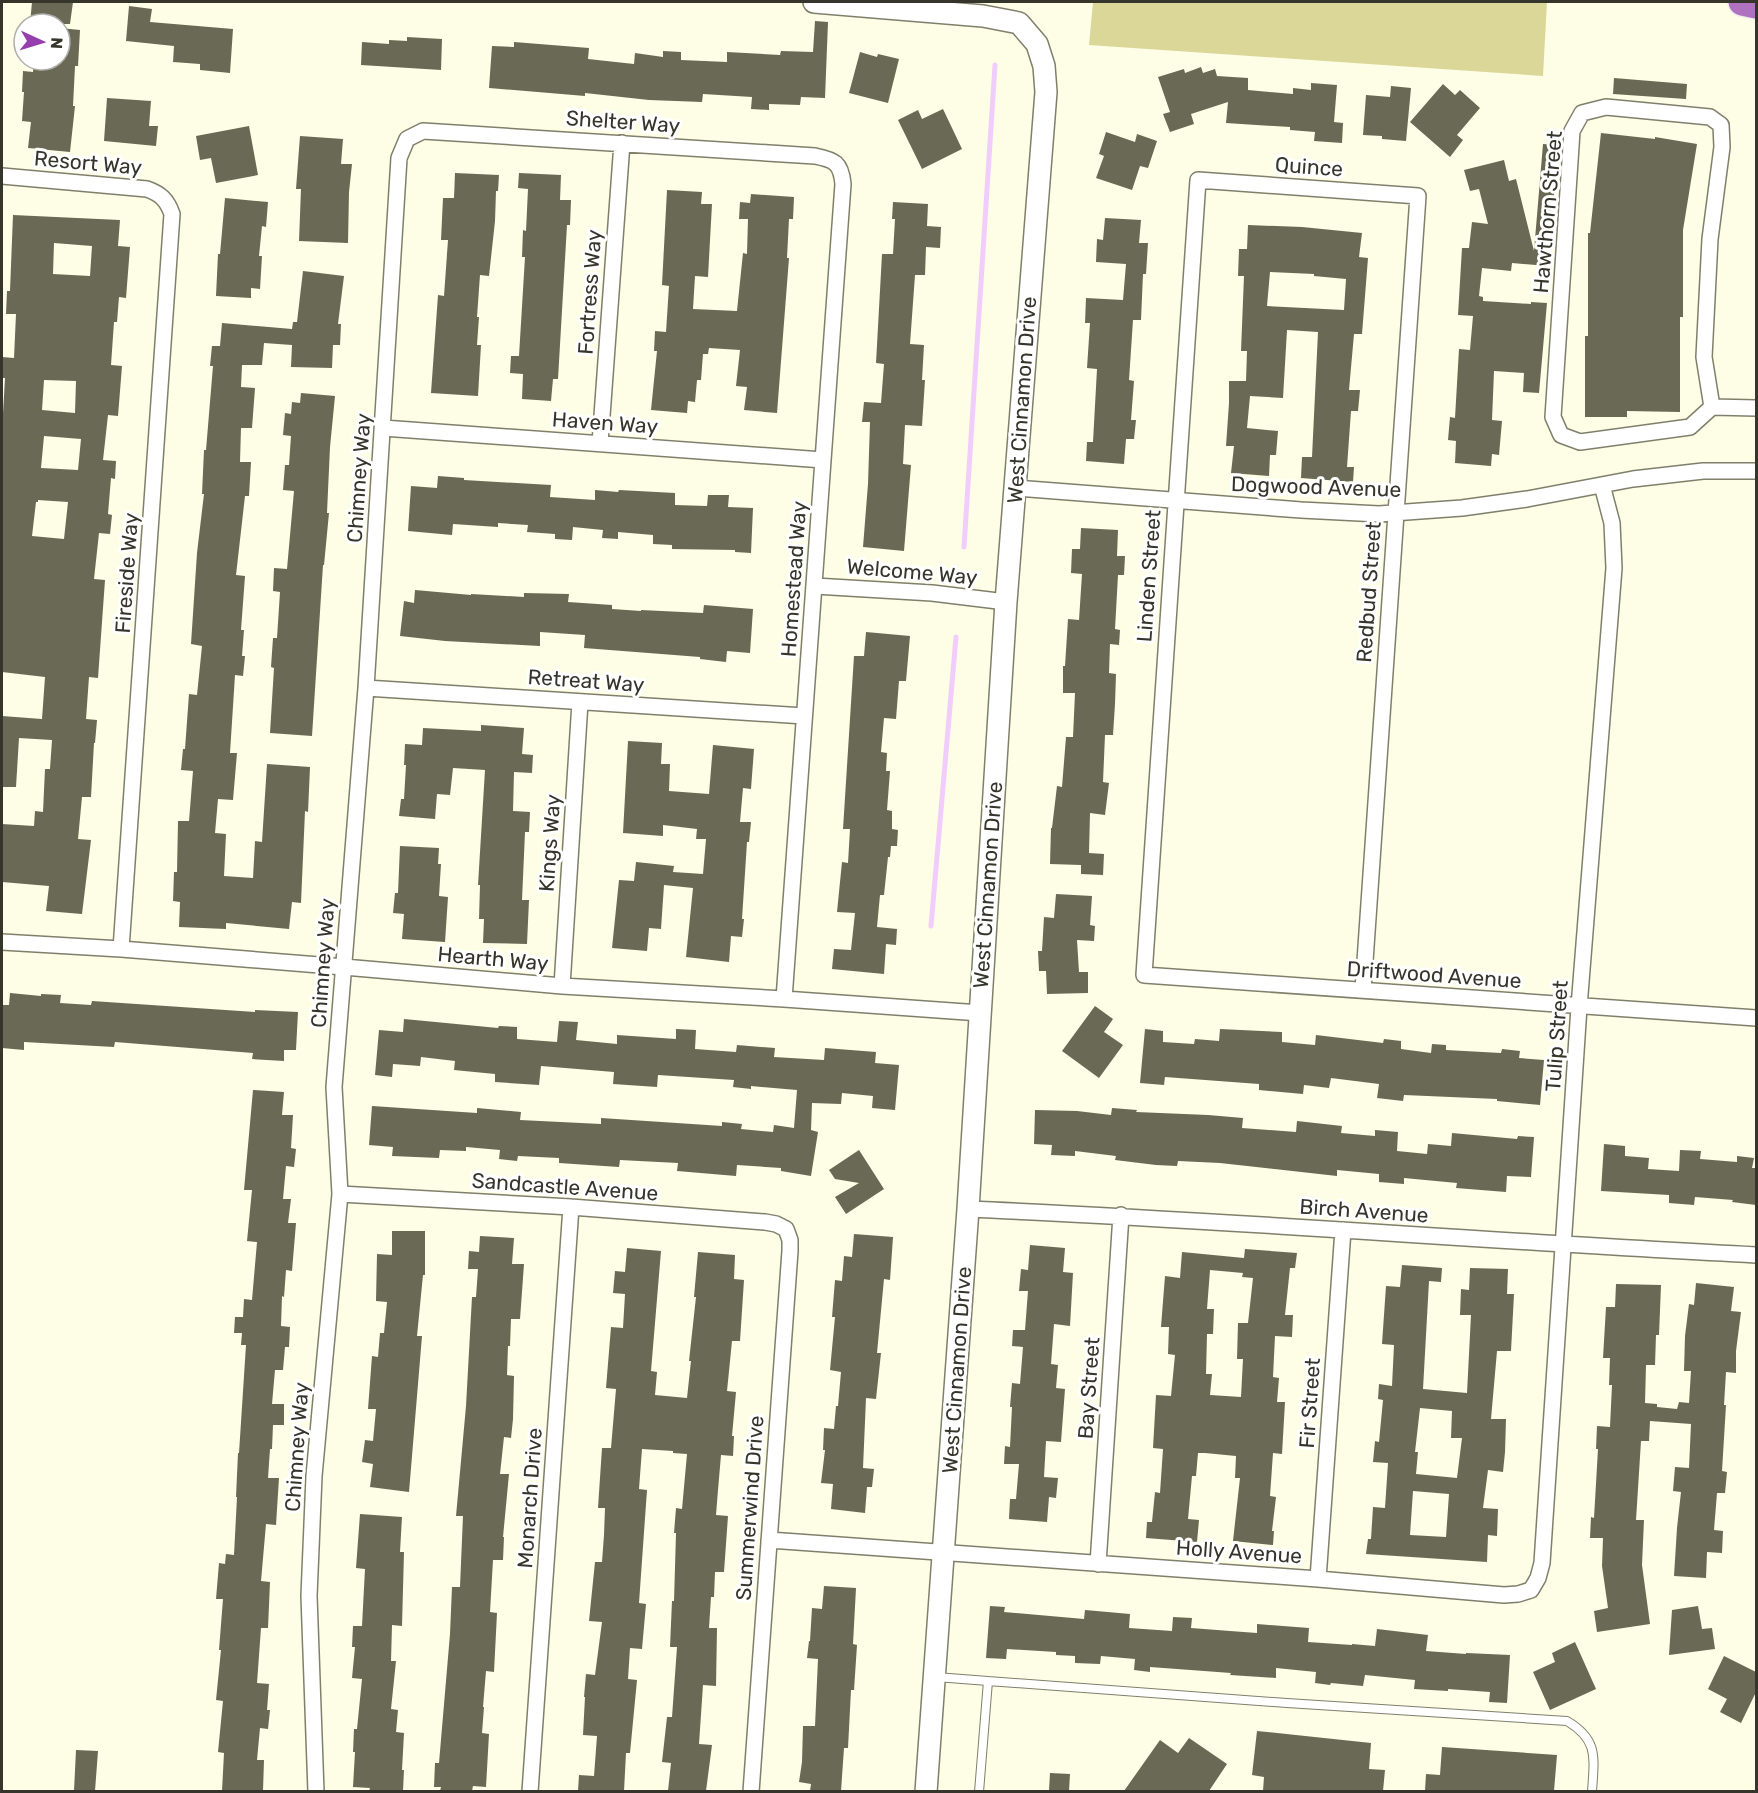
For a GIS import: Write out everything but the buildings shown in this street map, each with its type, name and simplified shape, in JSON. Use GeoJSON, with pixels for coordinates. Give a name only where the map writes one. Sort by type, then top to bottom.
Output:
{"type":"FeatureCollection","features":[{"type":"Feature","properties":{"kind":"highway"},"geometry":{"type":"LineString","coordinates":[[1742,2],[1756,5]]}},
{"type":"Feature","properties":{"kind":"main road","name":"West Cinnamon Drive"},"geometry":{"type":"LineString","coordinates":[[814,2],[983,16],[1019,23],[1037,44],[1044,66],[1046,92],[1006,602],[968,1209],[926,1791]]}},
{"type":"Feature","properties":{"kind":"street","name":"Hawthorn Street"},"geometry":{"type":"LineString","coordinates":[[1606,107],[1710,117],[1721,125],[1722,147],[1710,239],[1704,357],[1712,407],[1690,427],[1580,442],[1561,435],[1553,417],[1572,131],[1582,113],[1606,107]]}},
{"type":"Feature","properties":{"kind":"street","name":"Shelter Way"},"geometry":{"type":"LineString","coordinates":[[407,139],[423,130],[815,156],[826,158],[837,164]]}},
{"type":"Feature","properties":{"kind":"street","name":"Chimney Way"},"geometry":{"type":"LineString","coordinates":[[316,1791],[309,1596],[314,1476],[340,1194],[334,1088],[366,688],[399,158],[407,139]]}},
{"type":"Feature","properties":{"kind":"street","name":"Fortress Way"},"geometry":{"type":"LineString","coordinates":[[600,443],[622,143]]}},
{"type":"Feature","properties":{"kind":"street","name":"Homestead Way"},"geometry":{"type":"LineString","coordinates":[[784,999],[843,184],[842,173],[837,164]]}},
{"type":"Feature","properties":{"kind":"street","name":"Resort Way"},"geometry":{"type":"LineString","coordinates":[[2,176],[147,189],[158,193],[167,201]]}},
{"type":"Feature","properties":{"kind":"street","name":"Quince"},"geometry":{"type":"LineString","coordinates":[[1198,180],[1418,196]]}},
{"type":"Feature","properties":{"kind":"street","name":"Linden Street"},"geometry":{"type":"LineString","coordinates":[[1144,975],[1198,180]]}},
{"type":"Feature","properties":{"kind":"street","name":"Redbud Street"},"geometry":{"type":"LineString","coordinates":[[1363,990],[1418,196]]}},
{"type":"Feature","properties":{"kind":"street","name":"Fireside Way"},"geometry":{"type":"LineString","coordinates":[[121,949],[172,228],[172,214],[167,201]]}},
{"type":"Feature","properties":{"kind":"street"},"geometry":{"type":"LineString","coordinates":[[1712,407],[1756,408]]}},
{"type":"Feature","properties":{"kind":"street","name":"Haven Way"},"geometry":{"type":"LineString","coordinates":[[383,428],[823,460]]}},
{"type":"Feature","properties":{"kind":"street","name":"Dogwood Avenue"},"geometry":{"type":"LineString","coordinates":[[1015,488],[1379,514],[1484,505],[1633,479],[1703,471],[1756,471]]}},
{"type":"Feature","properties":{"kind":"street","name":"Tulip Street"},"geometry":{"type":"LineString","coordinates":[[1531,1590],[1538,1578],[1542,1563],[1579,1007],[1614,568],[1612,523],[1602,485]]}},
{"type":"Feature","properties":{"kind":"street","name":"Welcome Way"},"geometry":{"type":"LineString","coordinates":[[815,586],[932,593],[1006,602]]}},
{"type":"Feature","properties":{"kind":"street","name":"Retreat Way"},"geometry":{"type":"LineString","coordinates":[[366,688],[804,716]]}},
{"type":"Feature","properties":{"kind":"street","name":"Kings Way"},"geometry":{"type":"LineString","coordinates":[[562,986],[580,702]]}},
{"type":"Feature","properties":{"kind":"street","name":"Hearth Way"},"geometry":{"type":"LineString","coordinates":[[2,942],[121,949],[562,986],[980,1013]]}},
{"type":"Feature","properties":{"kind":"street","name":"Driftwood Avenue"},"geometry":{"type":"LineString","coordinates":[[1144,975],[1756,1018]]}},
{"type":"Feature","properties":{"kind":"street","name":"Sandcastle Avenue"},"geometry":{"type":"LineString","coordinates":[[340,1194],[765,1222],[786,1228]]}},
{"type":"Feature","properties":{"kind":"street","name":"Monarch Drive"},"geometry":{"type":"LineString","coordinates":[[530,1791],[571,1208]]}},
{"type":"Feature","properties":{"kind":"street","name":"Birch Avenue"},"geometry":{"type":"LineString","coordinates":[[968,1209],[1121,1215],[1756,1256]]}},
{"type":"Feature","properties":{"kind":"street","name":"Bay Street"},"geometry":{"type":"LineString","coordinates":[[1098,1564],[1121,1215]]}},
{"type":"Feature","properties":{"kind":"street","name":"Summerwind Drive"},"geometry":{"type":"LineString","coordinates":[[751,1791],[790,1251],[790,1240],[786,1228]]}},
{"type":"Feature","properties":{"kind":"street","name":"Fir Street"},"geometry":{"type":"LineString","coordinates":[[1318,1579],[1342,1230]]}},
{"type":"Feature","properties":{"kind":"street","name":"Holly Avenue"},"geometry":{"type":"LineString","coordinates":[[769,1540],[1318,1579],[1504,1595],[1531,1590]]}},
{"type":"Feature","properties":{"kind":"lane"},"geometry":{"type":"LineString","coordinates":[[936,1677],[1567,1721],[1581,1730],[1593,1747],[1592,1791]]}},
{"type":"Feature","properties":{"kind":"lane"},"geometry":{"type":"LineString","coordinates":[[979,1791],[988,1681]]}},
{"type":"Feature","properties":{"kind":"shaded area"},"geometry":{"type":"Polygon","coordinates":[[[1093,2],[1547,2],[1543,76],[1089,45],[1093,2]]]}},
{"type":"Feature","properties":{"kind":"waterway"},"geometry":{"type":"LineString","coordinates":[[964,547],[995,65]]}},
{"type":"Feature","properties":{"kind":"waterway"},"geometry":{"type":"LineString","coordinates":[[931,926],[956,637]]}}]}
